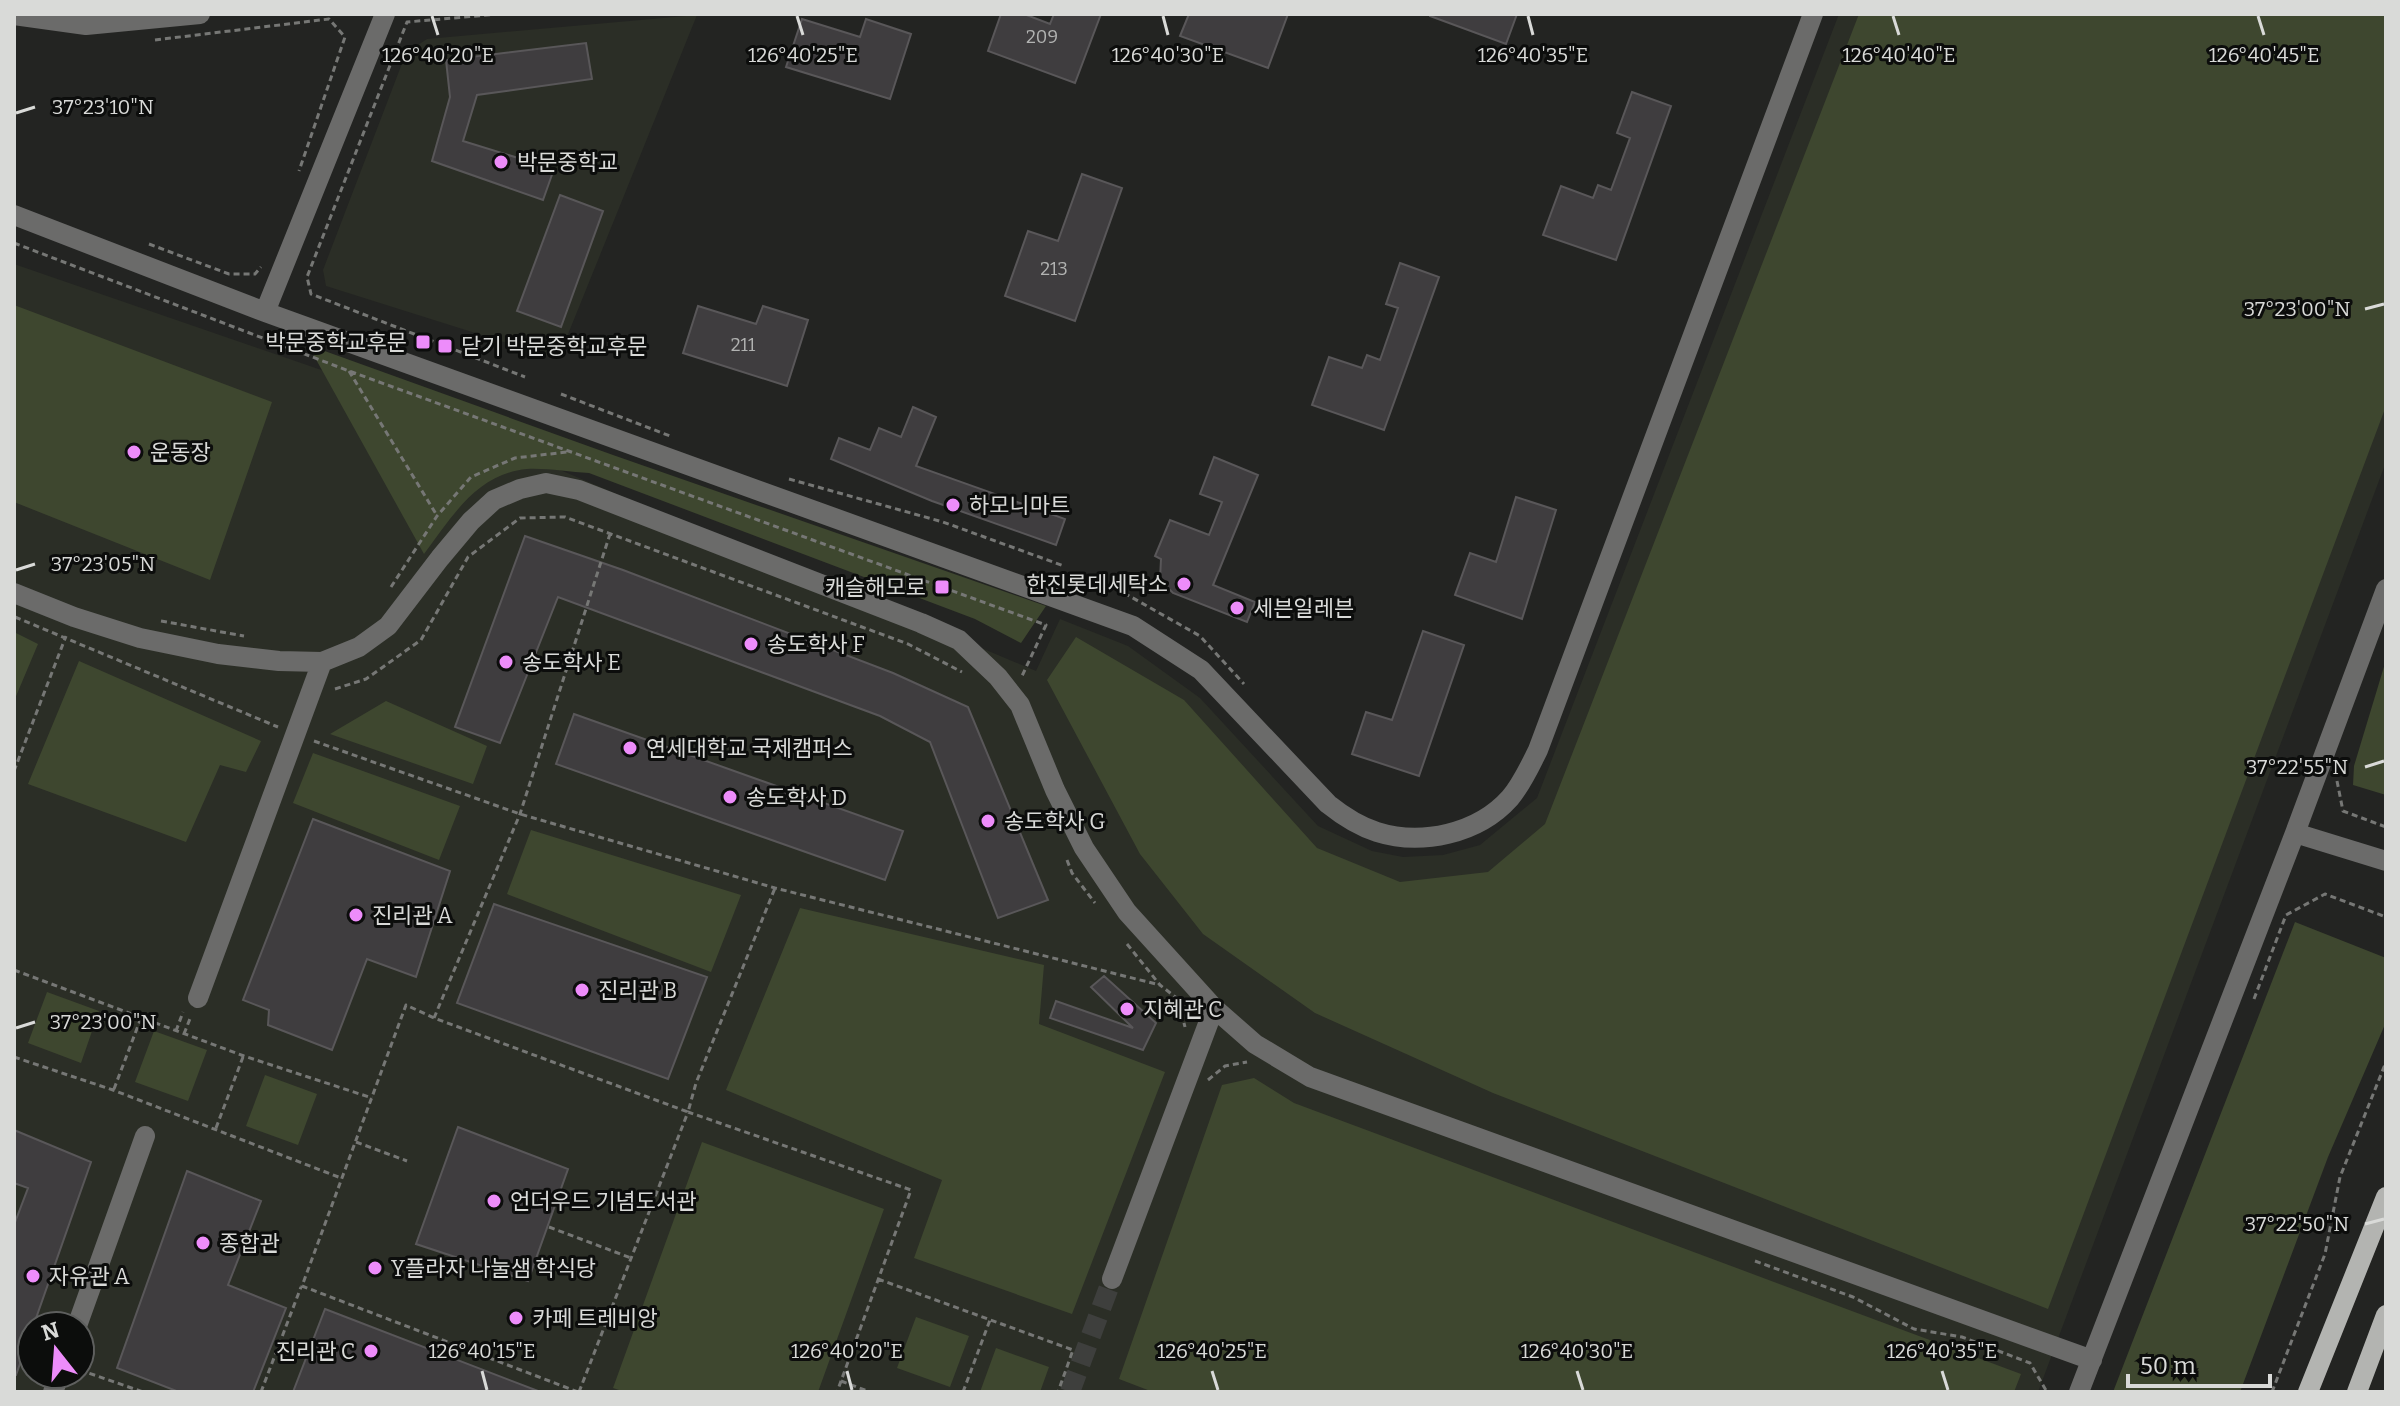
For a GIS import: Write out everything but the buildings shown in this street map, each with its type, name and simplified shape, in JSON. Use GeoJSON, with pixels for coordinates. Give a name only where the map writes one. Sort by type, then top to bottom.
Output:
{"type":"FeatureCollection","features":[{"type":"Feature","properties":{"kind":"main road"},"geometry":{"type":"LineString","coordinates":[[2308,1392],[2386,1197]]}},
{"type":"Feature","properties":{"kind":"main road"},"geometry":{"type":"LineString","coordinates":[[2357,1392],[2386,1315]]}},
{"type":"Feature","properties":{"kind":"street"},"geometry":{"type":"LineString","coordinates":[[14,15],[86,25],[200,14]]}},
{"type":"Feature","properties":{"kind":"street"},"geometry":{"type":"LineString","coordinates":[[265,312],[385,14]]}},
{"type":"Feature","properties":{"kind":"street"},"geometry":{"type":"LineString","coordinates":[[14,215],[265,312],[1133,626],[1201,670],[1328,804],[1351,821],[1377,832],[1408,838],[1435,836],[1462,830],[1488,818],[1509,799],[1525,777],[1538,750],[1813,14]]}},
{"type":"Feature","properties":{"kind":"street"},"geometry":{"type":"LineString","coordinates":[[14,593],[74,617],[140,638],[218,654],[322,662],[359,647],[388,626],[455,540],[494,500],[546,483],[579,490],[959,640],[998,677],[1020,705],[1055,790],[1084,848],[1127,912],[1214,1008],[1255,1044],[1310,1077],[2092,1360]]}},
{"type":"Feature","properties":{"kind":"street"},"geometry":{"type":"LineString","coordinates":[[2079,1392],[2386,589]]}},
{"type":"Feature","properties":{"kind":"street"},"geometry":{"type":"LineString","coordinates":[[198,998],[322,662]]}},
{"type":"Feature","properties":{"kind":"street"},"geometry":{"type":"LineString","coordinates":[[2295,833],[2386,861]]}},
{"type":"Feature","properties":{"kind":"street"},"geometry":{"type":"LineString","coordinates":[[1112,1279],[1214,1008]]}},
{"type":"Feature","properties":{"kind":"street"},"geometry":{"type":"LineString","coordinates":[[83,1310],[145,1136]]}},
{"type":"Feature","properties":{"kind":"path"},"geometry":{"type":"LineString","coordinates":[[500,14],[407,22],[307,277],[311,294],[525,377]]}},
{"type":"Feature","properties":{"kind":"path"},"geometry":{"type":"LineString","coordinates":[[148,40],[329,19],[345,37],[299,170]]}},
{"type":"Feature","properties":{"kind":"path"},"geometry":{"type":"LineString","coordinates":[[14,243],[349,371],[1046,625],[1022,675]]}},
{"type":"Feature","properties":{"kind":"path"},"geometry":{"type":"LineString","coordinates":[[229,274],[255,274],[262,266]]}},
{"type":"Feature","properties":{"kind":"path"},"geometry":{"type":"LineString","coordinates":[[349,371],[437,516]]}},
{"type":"Feature","properties":{"kind":"path"},"geometry":{"type":"LineString","coordinates":[[561,394],[679,439]]}},
{"type":"Feature","properties":{"kind":"path"},"geometry":{"type":"LineString","coordinates":[[384,597],[437,516],[471,477],[515,458],[570,452]]}},
{"type":"Feature","properties":{"kind":"path"},"geometry":{"type":"LineString","coordinates":[[782,477],[943,522],[1064,566]]}},
{"type":"Feature","properties":{"kind":"path"},"geometry":{"type":"LineString","coordinates":[[468,557],[520,518],[565,517],[908,644],[947,662]]}},
{"type":"Feature","properties":{"kind":"path"},"geometry":{"type":"LineString","coordinates":[[434,1018],[520,814],[610,533]]}},
{"type":"Feature","properties":{"kind":"path"},"geometry":{"type":"LineString","coordinates":[[1124,593],[1200,636],[1251,692]]}},
{"type":"Feature","properties":{"kind":"path"},"geometry":{"type":"LineString","coordinates":[[14,616],[294,734],[520,814],[775,888],[1160,985]]}},
{"type":"Feature","properties":{"kind":"path"},"geometry":{"type":"LineString","coordinates":[[14,771],[74,617]]}},
{"type":"Feature","properties":{"kind":"path"},"geometry":{"type":"LineString","coordinates":[[161,621],[249,637]]}},
{"type":"Feature","properties":{"kind":"path"},"geometry":{"type":"LineString","coordinates":[[2337,781],[2343,811],[2386,827]]}},
{"type":"Feature","properties":{"kind":"path"},"geometry":{"type":"LineString","coordinates":[[302,1286],[579,1392],[688,1112],[696,1083],[775,888]]}},
{"type":"Feature","properties":{"kind":"path"},"geometry":{"type":"LineString","coordinates":[[2325,894],[2386,917]]}},
{"type":"Feature","properties":{"kind":"path"},"geometry":{"type":"LineString","coordinates":[[14,970],[244,1056],[372,1098]]}},
{"type":"Feature","properties":{"kind":"path"},"geometry":{"type":"LineString","coordinates":[[261,1392],[406,1005],[688,1112],[911,1190],[837,1392]]}},
{"type":"Feature","properties":{"kind":"path"},"geometry":{"type":"LineString","coordinates":[[113,1090],[141,1018]]}},
{"type":"Feature","properties":{"kind":"path"},"geometry":{"type":"LineString","coordinates":[[216,1128],[244,1056]]}},
{"type":"Feature","properties":{"kind":"path"},"geometry":{"type":"LineString","coordinates":[[14,1057],[113,1090],[342,1178]]}},
{"type":"Feature","properties":{"kind":"path"},"geometry":{"type":"LineString","coordinates":[[2272,1392],[2325,1254],[2340,1177],[2386,1062]]}},
{"type":"Feature","properties":{"kind":"path"},"geometry":{"type":"LineString","coordinates":[[1208,1080],[1225,1066],[1254,1063]]}},
{"type":"Feature","properties":{"kind":"path"},"geometry":{"type":"LineString","coordinates":[[356,1142],[407,1161]]}},
{"type":"Feature","properties":{"kind":"path"},"geometry":{"type":"LineString","coordinates":[[549,1227],[632,1258]]}},
{"type":"Feature","properties":{"kind":"path"},"geometry":{"type":"LineString","coordinates":[[1748,1258],[1853,1297],[1914,1329],[1962,1337],[2030,1363],[2047,1392]]}},
{"type":"Feature","properties":{"kind":"path"},"geometry":{"type":"LineString","coordinates":[[878,1279],[1073,1350],[1058,1392]]}},
{"type":"Feature","properties":{"kind":"path"},"geometry":{"type":"LineString","coordinates":[[963,1392],[990,1320]]}},
{"type":"Feature","properties":{"kind":"path"},"geometry":{"type":"LineString","coordinates":[[96,1376],[143,1392]]}},
{"type":"Feature","properties":{"kind":"path"},"geometry":{"type":"LineString","coordinates":[[841,1381],[870,1392]]}},
{"type":"Feature","properties":{"kind":"shaded area","name":"연세대학교 국제캠퍼스"},"geometry":{"type":"Polygon","coordinates":[[[1839,14],[2386,14],[2386,462],[2038,1392],[14,1392],[14,264],[333,374],[1036,671],[1060,619],[1128,646],[1200,698],[1318,826],[1372,851],[1403,857],[1443,855],[1480,845],[1537,798],[1839,14]]]}},
{"type":"Feature","properties":{"kind":"shaded area","name":"박문중학교"},"geometry":{"type":"Polygon","coordinates":[[[697,15],[558,359],[326,286],[323,270],[406,53],[427,39],[697,15]]]}},
{"type":"Feature","properties":{"kind":"green space"},"geometry":{"type":"Polygon","coordinates":[[[1859,14],[2386,14],[2386,406],[2048,1309],[1493,1093],[1315,1013],[1203,934],[1140,854],[1047,680],[1076,637],[1184,700],[1317,848],[1400,882],[1488,872],[1545,824],[1859,14]]]}},
{"type":"Feature","properties":{"kind":"green space","name":"운동장"},"geometry":{"type":"Polygon","coordinates":[[[14,305],[272,402],[210,580],[14,502],[14,305]]]}},
{"type":"Feature","properties":{"kind":"green space"},"geometry":{"type":"Polygon","coordinates":[[[308,345],[1046,606],[1021,643],[975,619],[589,473],[527,469],[493,479],[455,512],[424,554],[308,345]]]}},
{"type":"Feature","properties":{"kind":"green space"},"geometry":{"type":"Polygon","coordinates":[[[14,632],[38,644],[14,701],[14,632]]]}},
{"type":"Feature","properties":{"kind":"green space"},"geometry":{"type":"Polygon","coordinates":[[[2386,660],[2386,795],[2353,785],[2354,766],[2386,660]]]}},
{"type":"Feature","properties":{"kind":"green space"},"geometry":{"type":"Polygon","coordinates":[[[79,661],[261,741],[246,772],[220,765],[186,842],[28,784],[79,661]]]}},
{"type":"Feature","properties":{"kind":"green space"},"geometry":{"type":"Polygon","coordinates":[[[386,701],[487,746],[473,784],[330,734],[386,701]]]}},
{"type":"Feature","properties":{"kind":"green space"},"geometry":{"type":"Polygon","coordinates":[[[313,753],[460,806],[439,860],[293,803],[313,753]]]}},
{"type":"Feature","properties":{"kind":"green space"},"geometry":{"type":"Polygon","coordinates":[[[531,830],[741,895],[711,972],[507,894],[531,830]]]}},
{"type":"Feature","properties":{"kind":"green space"},"geometry":{"type":"Polygon","coordinates":[[[800,908],[1044,965],[1039,1024],[1165,1072],[1072,1314],[914,1258],[942,1180],[726,1090],[800,908]]]}},
{"type":"Feature","properties":{"kind":"green space"},"geometry":{"type":"Polygon","coordinates":[[[2295,922],[2386,958],[2386,1022],[2328,1157],[2240,1392],[2113,1392],[2295,922]]]}},
{"type":"Feature","properties":{"kind":"green space"},"geometry":{"type":"Polygon","coordinates":[[[47,992],[99,1011],[81,1063],[28,1043],[47,992]]]}},
{"type":"Feature","properties":{"kind":"green space"},"geometry":{"type":"Polygon","coordinates":[[[154,1031],[207,1050],[188,1101],[135,1082],[154,1031]]]}},
{"type":"Feature","properties":{"kind":"green space"},"geometry":{"type":"Polygon","coordinates":[[[265,1075],[317,1094],[298,1145],[246,1126],[265,1075]]]}},
{"type":"Feature","properties":{"kind":"green space"},"geometry":{"type":"Polygon","coordinates":[[[1254,1078],[1294,1103],[2021,1374],[2014,1392],[1153,1392],[1119,1379],[1222,1085],[1254,1078]]]}},
{"type":"Feature","properties":{"kind":"green space"},"geometry":{"type":"Polygon","coordinates":[[[702,1142],[884,1209],[818,1392],[625,1392],[613,1388],[702,1142]]]}},
{"type":"Feature","properties":{"kind":"green space"},"geometry":{"type":"Polygon","coordinates":[[[916,1317],[969,1336],[950,1387],[897,1368],[916,1317]]]}},
{"type":"Feature","properties":{"kind":"green space"},"geometry":{"type":"Polygon","coordinates":[[[996,1348],[1049,1367],[1040,1392],[980,1392],[996,1348]]]}},
{"type":"Feature","properties":{"kind":"tunnel"},"geometry":{"type":"LineString","coordinates":[[1070,1392],[1112,1279]]}},
{"type":"Feature","properties":{"kind":"place","name":"박문중학교"},"geometry":{"type":"Point","coordinates":[501,162]}},
{"type":"Feature","properties":{"kind":"place","name":"박문중학교후문"},"geometry":{"type":"Point","coordinates":[423,342]}},
{"type":"Feature","properties":{"kind":"place","name":"닫기 박문중학교후문"},"geometry":{"type":"Point","coordinates":[445,346]}},
{"type":"Feature","properties":{"kind":"place","name":"운동장"},"geometry":{"type":"Point","coordinates":[134,452]}},
{"type":"Feature","properties":{"kind":"place","name":"하모니마트"},"geometry":{"type":"Point","coordinates":[953,505]}},
{"type":"Feature","properties":{"kind":"place","name":"한진롯데세탁소"},"geometry":{"type":"Point","coordinates":[1184,584]}},
{"type":"Feature","properties":{"kind":"place","name":"캐슬해모로"},"geometry":{"type":"Point","coordinates":[942,587]}},
{"type":"Feature","properties":{"kind":"place","name":"세븐일레븐"},"geometry":{"type":"Point","coordinates":[1237,608]}},
{"type":"Feature","properties":{"kind":"place","name":"송도학사 F"},"geometry":{"type":"Point","coordinates":[751,644]}},
{"type":"Feature","properties":{"kind":"place","name":"송도학사 E"},"geometry":{"type":"Point","coordinates":[506,662]}},
{"type":"Feature","properties":{"kind":"place","name":"연세대학교 국제캠퍼스"},"geometry":{"type":"Point","coordinates":[630,748]}},
{"type":"Feature","properties":{"kind":"place","name":"송도학사 D"},"geometry":{"type":"Point","coordinates":[730,797]}},
{"type":"Feature","properties":{"kind":"place","name":"송도학사 G"},"geometry":{"type":"Point","coordinates":[988,821]}},
{"type":"Feature","properties":{"kind":"place","name":"진리관 A"},"geometry":{"type":"Point","coordinates":[356,915]}},
{"type":"Feature","properties":{"kind":"place","name":"진리관 B"},"geometry":{"type":"Point","coordinates":[582,990]}},
{"type":"Feature","properties":{"kind":"place","name":"지혜관 C"},"geometry":{"type":"Point","coordinates":[1127,1009]}},
{"type":"Feature","properties":{"kind":"place","name":"언더우드 기념도서관"},"geometry":{"type":"Point","coordinates":[494,1201]}},
{"type":"Feature","properties":{"kind":"place","name":"종합관"},"geometry":{"type":"Point","coordinates":[203,1243]}},
{"type":"Feature","properties":{"kind":"place","name":"Y플라자 나눌샘 학식당"},"geometry":{"type":"Point","coordinates":[375,1268]}},
{"type":"Feature","properties":{"kind":"place","name":"자유관 A"},"geometry":{"type":"Point","coordinates":[33,1276]}},
{"type":"Feature","properties":{"kind":"place","name":"카페 트레비앙"},"geometry":{"type":"Point","coordinates":[516,1318]}},
{"type":"Feature","properties":{"kind":"place","name":"진리관 C"},"geometry":{"type":"Point","coordinates":[371,1351]}}]}
